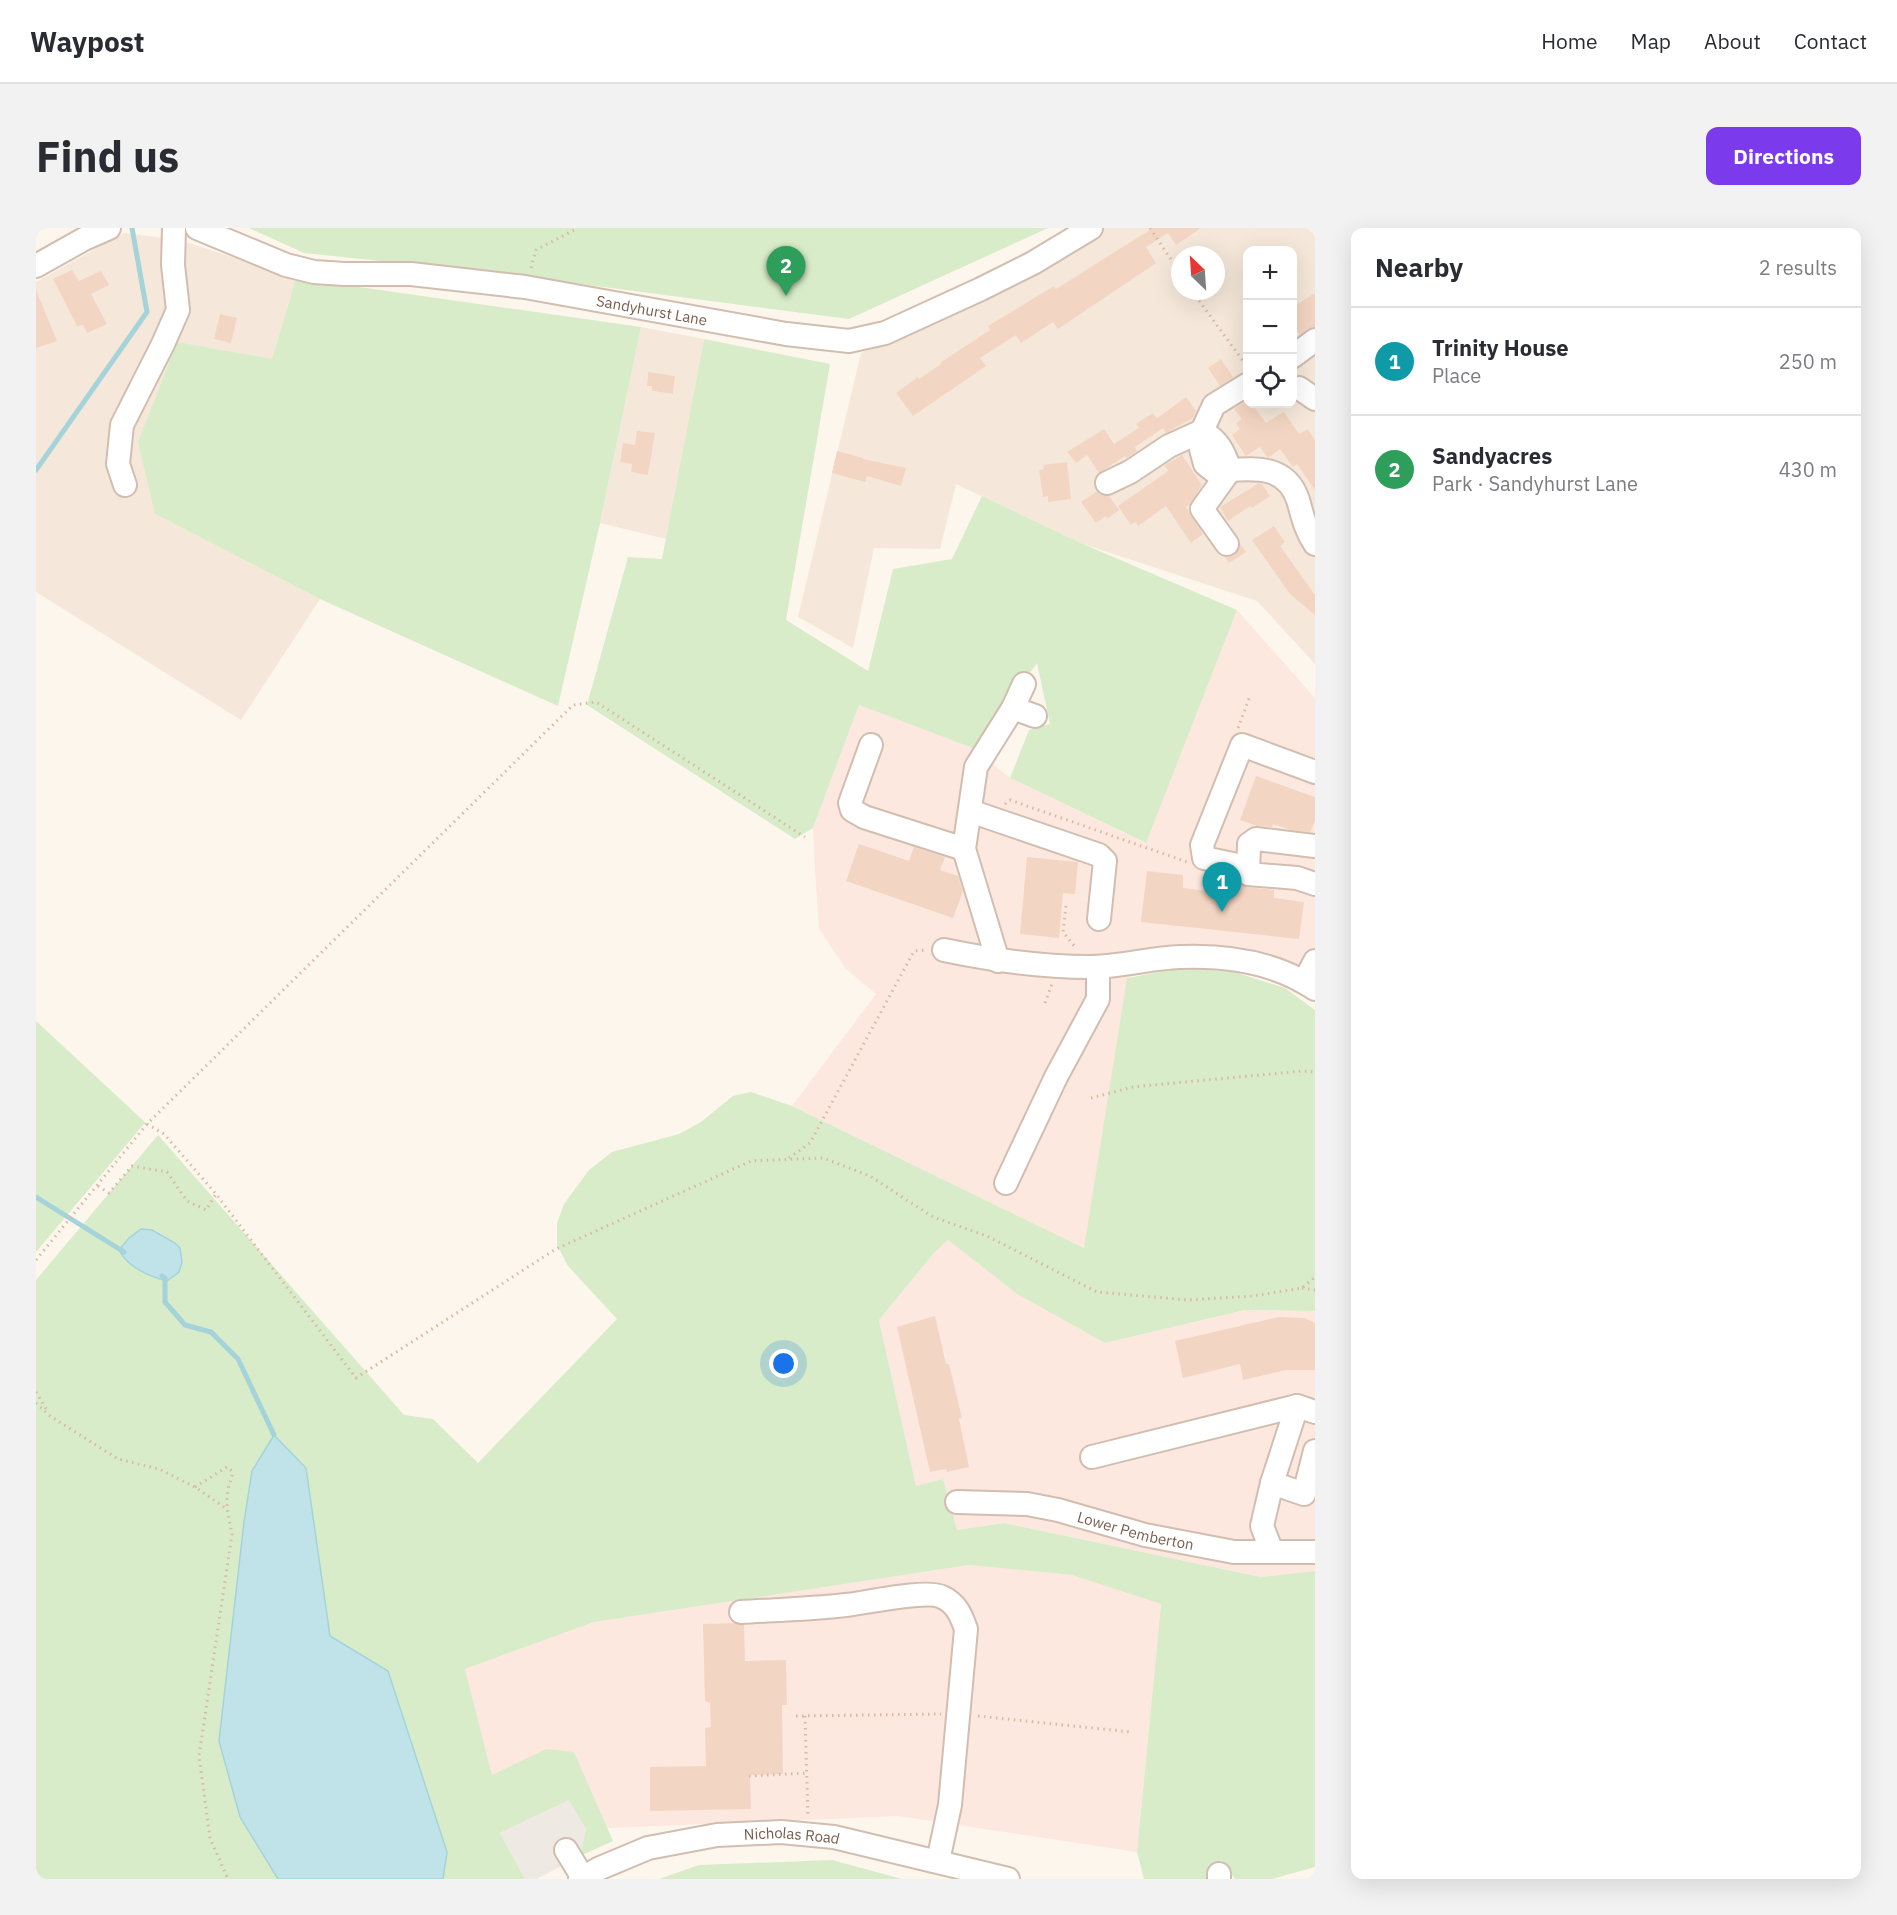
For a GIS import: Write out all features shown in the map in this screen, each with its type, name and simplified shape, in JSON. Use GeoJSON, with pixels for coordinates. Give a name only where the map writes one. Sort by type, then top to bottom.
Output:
{"type":"FeatureCollection","features":[{"type":"Feature","properties":{"kind":"street"},"geometry":{"type":"LineString","coordinates":[[36,266],[109,228]]}},
{"type":"Feature","properties":{"kind":"street"},"geometry":{"type":"LineString","coordinates":[[125,485],[118,464],[122,425],[178,310],[173,265],[174,228]]}},
{"type":"Feature","properties":{"kind":"street","name":"Sandyhurst Lane"},"geometry":{"type":"LineString","coordinates":[[204,230],[286,265],[314,272],[411,274],[525,287],[786,334],[849,341],[885,333],[967,296],[1033,263],[1091,228]]}},
{"type":"Feature","properties":{"kind":"street"},"geometry":{"type":"LineString","coordinates":[[1297,354],[1315,340]]}},
{"type":"Feature","properties":{"kind":"street"},"geometry":{"type":"LineString","coordinates":[[1107,483],[1130,472],[1169,446],[1202,431],[1214,405],[1243,387]]}},
{"type":"Feature","properties":{"kind":"street"},"geometry":{"type":"LineString","coordinates":[[1202,431],[1214,438],[1224,451],[1230,470]]}},
{"type":"Feature","properties":{"kind":"street"},"geometry":{"type":"LineString","coordinates":[[1230,470],[1264,469],[1279,475],[1291,484],[1306,531],[1315,544]]}},
{"type":"Feature","properties":{"kind":"street"},"geometry":{"type":"LineString","coordinates":[[1227,544],[1202,509],[1230,470]]}},
{"type":"Feature","properties":{"kind":"street"},"geometry":{"type":"LineString","coordinates":[[998,961],[964,849],[976,767],[1013,708],[1024,684]]}},
{"type":"Feature","properties":{"kind":"street"},"geometry":{"type":"LineString","coordinates":[[1013,708],[1035,716]]}},
{"type":"Feature","properties":{"kind":"street"},"geometry":{"type":"LineString","coordinates":[[871,745],[850,803],[852,810],[864,817],[964,849]]}},
{"type":"Feature","properties":{"kind":"street"},"geometry":{"type":"LineString","coordinates":[[1247,867],[1204,858],[1202,845],[1242,745],[1315,772]]}},
{"type":"Feature","properties":{"kind":"street"},"geometry":{"type":"LineString","coordinates":[[970,811],[1099,855],[1105,861],[1099,919]]}},
{"type":"Feature","properties":{"kind":"street"},"geometry":{"type":"LineString","coordinates":[[1315,846],[1256,839],[1249,844],[1247,867],[1248,874],[1298,878],[1315,884]]}},
{"type":"Feature","properties":{"kind":"street"},"geometry":{"type":"LineString","coordinates":[[945,950],[998,961],[1090,967],[1179,957],[1236,958],[1275,968],[1309,985],[1315,961]]}},
{"type":"Feature","properties":{"kind":"street"},"geometry":{"type":"LineString","coordinates":[[1006,1184],[1056,1077],[1098,999],[1090,967]]}},
{"type":"Feature","properties":{"kind":"street"},"geometry":{"type":"LineString","coordinates":[[1092,1457],[1306,1409]]}},
{"type":"Feature","properties":{"kind":"street"},"geometry":{"type":"LineString","coordinates":[[1272,1552],[1262,1526],[1272,1483],[1306,1409]]}},
{"type":"Feature","properties":{"kind":"street"},"geometry":{"type":"LineString","coordinates":[[1272,1483],[1304,1494],[1315,1450]]}},
{"type":"Feature","properties":{"kind":"street","name":"Lower Pemberton"},"geometry":{"type":"LineString","coordinates":[[957,1502],[1027,1503],[1145,1535],[1234,1552],[1315,1552]]}},
{"type":"Feature","properties":{"kind":"street"},"geometry":{"type":"LineString","coordinates":[[741,1612],[848,1605],[913,1596],[940,1595],[959,1612],[966,1629],[950,1805],[938,1861]]}},
{"type":"Feature","properties":{"kind":"street","name":"Nicholas Road"},"geometry":{"type":"LineString","coordinates":[[581,1878],[648,1848],[682,1840],[717,1834],[781,1832],[834,1837],[1008,1879]]}},
{"type":"Feature","properties":{"kind":"street"},"geometry":{"type":"LineString","coordinates":[[566,1850],[581,1878]]}},
{"type":"Feature","properties":{"kind":"path"},"geometry":{"type":"LineString","coordinates":[[525,287],[536,250],[578,228]]}},
{"type":"Feature","properties":{"kind":"path"},"geometry":{"type":"LineString","coordinates":[[1150,228],[1171,260]]}},
{"type":"Feature","properties":{"kind":"path"},"geometry":{"type":"LineString","coordinates":[[1199,300],[1243,359]]}},
{"type":"Feature","properties":{"kind":"path"},"geometry":{"type":"LineString","coordinates":[[36,1260],[147,1124],[573,705],[596,702],[805,837]]}},
{"type":"Feature","properties":{"kind":"path"},"geometry":{"type":"LineString","coordinates":[[1127,841],[1156,850]]}},
{"type":"Feature","properties":{"kind":"path"},"geometry":{"type":"LineString","coordinates":[[1066,906],[1064,932],[1090,967]]}},
{"type":"Feature","properties":{"kind":"path"},"geometry":{"type":"LineString","coordinates":[[788,1160],[810,1143],[914,951],[945,950]]}},
{"type":"Feature","properties":{"kind":"path"},"geometry":{"type":"LineString","coordinates":[[1091,1098],[1133,1087],[1302,1071],[1315,1072]]}},
{"type":"Feature","properties":{"kind":"path"},"geometry":{"type":"LineString","coordinates":[[147,1124],[164,1134],[216,1194],[356,1378],[556,1249],[751,1161],[823,1158],[870,1176],[933,1217],[987,1236],[1097,1292],[1188,1300],[1252,1296],[1302,1288],[1315,1290]]}},
{"type":"Feature","properties":{"kind":"path"},"geometry":{"type":"LineString","coordinates":[[98,1186],[109,1192],[132,1166],[167,1172],[187,1201],[206,1210],[216,1194]]}},
{"type":"Feature","properties":{"kind":"path"},"geometry":{"type":"LineString","coordinates":[[1302,1288],[1315,1277]]}},
{"type":"Feature","properties":{"kind":"path"},"geometry":{"type":"LineString","coordinates":[[36,1392],[50,1416]]}},
{"type":"Feature","properties":{"kind":"path"},"geometry":{"type":"LineString","coordinates":[[36,1403],[50,1416],[118,1459],[159,1469],[195,1487],[227,1509]]}},
{"type":"Feature","properties":{"kind":"path"},"geometry":{"type":"LineString","coordinates":[[195,1487],[227,1467],[232,1471],[227,1509],[232,1534],[199,1756],[210,1838],[228,1879]]}},
{"type":"Feature","properties":{"kind":"path"},"geometry":{"type":"LineString","coordinates":[[796,1716],[958,1714],[1131,1732]]}},
{"type":"Feature","properties":{"kind":"path"},"geometry":{"type":"LineString","coordinates":[[806,1716],[808,1834]]}},
{"type":"Feature","properties":{"kind":"path"},"geometry":{"type":"LineString","coordinates":[[749,1776],[807,1773]]}},
{"type":"Feature","properties":{"kind":"shaded area"},"geometry":{"type":"Polygon","coordinates":[[[1104,228],[1315,228],[1315,664],[1257,601],[1083,544],[956,484],[940,549],[874,548],[853,648],[798,617],[861,353],[982,298],[1053,261],[1104,228]]]}},
{"type":"Feature","properties":{"kind":"shaded area"},"geometry":{"type":"Polygon","coordinates":[[[124,233],[180,240],[296,278],[272,359],[155,514],[320,599],[241,720],[36,592],[36,282],[124,233]]]}},
{"type":"Feature","properties":{"kind":"shaded area"},"geometry":{"type":"Polygon","coordinates":[[[641,327],[704,339],[666,539],[600,523],[641,327]],[[648,373],[647,385],[652,386],[652,391],[673,394],[675,376],[648,373]],[[654,433],[635,445],[623,444],[620,462],[632,464],[631,472],[648,474],[654,433]]]}},
{"type":"Feature","properties":{"kind":"shaded area"},"geometry":{"type":"Polygon","coordinates":[[[1237,610],[1315,698],[1315,979],[1176,948],[1128,978],[1088,1250],[792,1106],[876,994],[846,969],[819,929],[815,871],[813,828],[859,705],[975,749],[1010,778],[1145,843],[1237,610]]]}},
{"type":"Feature","properties":{"kind":"shaded area"},"geometry":{"type":"Polygon","coordinates":[[[948,1240],[1017,1294],[1105,1343],[1245,1310],[1315,1311],[1315,1571],[1261,1577],[1004,1523],[957,1530],[943,1479],[916,1486],[879,1320],[934,1253],[948,1240]]]}},
{"type":"Feature","properties":{"kind":"shaded area"},"geometry":{"type":"Polygon","coordinates":[[[969,1565],[1072,1575],[1161,1603],[1137,1852],[898,1816],[586,1829],[492,1776],[465,1669],[594,1622],[969,1565]]]}},
{"type":"Feature","properties":{"kind":"shaded area"},"geometry":{"type":"Polygon","coordinates":[[[570,1800],[586,1829],[580,1856],[537,1879],[525,1879],[500,1833],[570,1800]]]}},
{"type":"Feature","properties":{"kind":"green space"},"geometry":{"type":"Polygon","coordinates":[[[249,228],[1048,228],[849,319],[496,273],[304,253],[249,228]]]}},
{"type":"Feature","properties":{"kind":"green space"},"geometry":{"type":"Polygon","coordinates":[[[296,278],[641,327],[600,523],[558,706],[320,599],[155,514],[138,442],[177,342],[272,359],[296,278]]]}},
{"type":"Feature","properties":{"kind":"green space"},"geometry":{"type":"Polygon","coordinates":[[[704,339],[830,364],[786,620],[868,671],[893,569],[952,559],[982,496],[1083,544],[1237,610],[1146,843],[1010,778],[1029,730],[1050,724],[1037,663],[975,749],[859,705],[813,828],[795,839],[587,705],[628,557],[662,559],[704,339]]]}},
{"type":"Feature","properties":{"kind":"green space"},"geometry":{"type":"Polygon","coordinates":[[[1183,968],[1234,972],[1285,988],[1315,1010],[1315,1311],[1245,1310],[1105,1343],[1017,1294],[948,1240],[934,1253],[879,1320],[916,1486],[943,1479],[957,1530],[1004,1523],[1261,1577],[1315,1571],[1315,1867],[1272,1879],[1235,1879],[1221,1860],[1207,1879],[1144,1879],[1137,1852],[1161,1604],[1072,1575],[969,1565],[594,1622],[465,1669],[492,1775],[546,1749],[574,1752],[613,1841],[580,1856],[586,1829],[569,1800],[500,1833],[525,1879],[443,1879],[447,1852],[388,1671],[330,1636],[306,1468],[240,1817],[278,1879],[36,1879],[36,1280],[158,1135],[404,1415],[433,1419],[478,1463],[617,1319],[568,1266],[557,1245],[557,1223],[564,1204],[589,1170],[612,1152],[679,1134],[701,1122],[733,1096],[751,1092],[792,1106],[1084,1248],[1127,978],[1183,968]]]}},
{"type":"Feature","properties":{"kind":"green space"},"geometry":{"type":"Polygon","coordinates":[[[36,1021],[147,1124],[144,1124],[36,1252],[36,1021]]]}},
{"type":"Feature","properties":{"kind":"green space"},"geometry":{"type":"Polygon","coordinates":[[[832,1860],[902,1879],[659,1879],[699,1865],[832,1860]]]}},
{"type":"Feature","properties":{"kind":"water"},"geometry":{"type":"Polygon","coordinates":[[[141,1229],[152,1230],[180,1248],[182,1262],[179,1272],[167,1281],[139,1270],[128,1262],[119,1250],[141,1229]]]}},
{"type":"Feature","properties":{"kind":"water"},"geometry":{"type":"Polygon","coordinates":[[[274,1435],[306,1468],[330,1636],[388,1671],[447,1852],[443,1879],[278,1879],[240,1817],[219,1741],[252,1471],[274,1435]]]}},
{"type":"Feature","properties":{"kind":"building"},"geometry":{"type":"Polygon","coordinates":[[[1153,228],[1201,228],[1176,245],[1168,233],[1146,247],[1156,263],[1058,329],[1053,322],[1021,343],[1016,335],[980,358],[986,366],[913,416],[896,393],[990,330],[988,326],[1054,286],[1056,289],[1153,228]]]}},
{"type":"Feature","properties":{"kind":"building"},"geometry":{"type":"Polygon","coordinates":[[[72,270],[79,281],[101,271],[109,285],[91,294],[107,324],[87,333],[83,325],[77,326],[53,279],[72,270]]]}},
{"type":"Feature","properties":{"kind":"building"},"geometry":{"type":"Polygon","coordinates":[[[36,290],[57,341],[36,348],[36,290]]]}},
{"type":"Feature","properties":{"kind":"building"},"geometry":{"type":"Polygon","coordinates":[[[1315,293],[1315,327],[1307,329],[1300,335],[1297,331],[1297,304],[1315,293]]]}},
{"type":"Feature","properties":{"kind":"building"},"geometry":{"type":"Polygon","coordinates":[[[220,314],[237,318],[231,343],[214,339],[220,314]]]}},
{"type":"Feature","properties":{"kind":"building"},"geometry":{"type":"Polygon","coordinates":[[[1221,359],[1233,377],[1220,386],[1208,368],[1221,359]]]}},
{"type":"Feature","properties":{"kind":"building"},"geometry":{"type":"Polygon","coordinates":[[[648,372],[675,376],[673,394],[652,391],[652,386],[647,386],[648,372]]]}},
{"type":"Feature","properties":{"kind":"building"},"geometry":{"type":"Polygon","coordinates":[[[1186,397],[1196,411],[1193,418],[1166,433],[1163,428],[1135,447],[1137,451],[1099,473],[1087,455],[1076,463],[1067,452],[1104,429],[1114,444],[1139,428],[1136,424],[1153,413],[1157,419],[1186,397]]]}},
{"type":"Feature","properties":{"kind":"building"},"geometry":{"type":"Polygon","coordinates":[[[1243,403],[1243,408],[1255,408],[1266,423],[1284,412],[1299,434],[1308,429],[1315,440],[1315,490],[1297,464],[1293,467],[1280,449],[1268,458],[1260,447],[1246,456],[1232,435],[1240,429],[1236,423],[1242,419],[1234,409],[1243,403]]]}},
{"type":"Feature","properties":{"kind":"building"},"geometry":{"type":"Polygon","coordinates":[[[637,431],[655,433],[648,475],[631,472],[632,464],[620,462],[623,443],[635,445],[637,431]]]}},
{"type":"Feature","properties":{"kind":"building"},"geometry":{"type":"Polygon","coordinates":[[[837,451],[906,468],[901,486],[867,476],[865,482],[832,473],[837,451]]]}},
{"type":"Feature","properties":{"kind":"building"},"geometry":{"type":"Polygon","coordinates":[[[1182,455],[1202,485],[1190,505],[1186,507],[1203,534],[1191,543],[1166,506],[1138,526],[1135,522],[1131,525],[1118,506],[1168,471],[1165,465],[1182,455]]]}},
{"type":"Feature","properties":{"kind":"building"},"geometry":{"type":"Polygon","coordinates":[[[1067,462],[1071,499],[1048,502],[1048,496],[1043,497],[1039,470],[1044,469],[1043,465],[1067,462]]]}},
{"type":"Feature","properties":{"kind":"building"},"geometry":{"type":"Polygon","coordinates":[[[1259,483],[1270,496],[1228,521],[1220,507],[1259,483]]]}},
{"type":"Feature","properties":{"kind":"building"},"geometry":{"type":"Polygon","coordinates":[[[1097,491],[1109,496],[1119,510],[1107,519],[1106,516],[1096,523],[1081,502],[1097,491]]]}},
{"type":"Feature","properties":{"kind":"building"},"geometry":{"type":"Polygon","coordinates":[[[1274,526],[1285,542],[1280,546],[1315,595],[1315,615],[1290,594],[1252,540],[1274,526]]]}},
{"type":"Feature","properties":{"kind":"building"},"geometry":{"type":"Polygon","coordinates":[[[1240,544],[1246,552],[1229,563],[1225,557],[1235,555],[1240,544]]]}},
{"type":"Feature","properties":{"kind":"building"},"geometry":{"type":"Polygon","coordinates":[[[1256,776],[1315,797],[1315,821],[1310,832],[1291,830],[1273,824],[1272,827],[1257,826],[1240,820],[1256,776]]]}},
{"type":"Feature","properties":{"kind":"building"},"geometry":{"type":"Polygon","coordinates":[[[859,844],[909,861],[914,847],[945,857],[940,870],[958,876],[963,891],[953,918],[846,881],[859,844]]]}},
{"type":"Feature","properties":{"kind":"building"},"geometry":{"type":"Polygon","coordinates":[[[1027,857],[1078,862],[1075,894],[1063,893],[1059,938],[1020,934],[1027,857]]]}},
{"type":"Feature","properties":{"kind":"building"},"geometry":{"type":"Polygon","coordinates":[[[1147,871],[1183,875],[1183,888],[1232,894],[1234,878],[1240,885],[1246,887],[1274,890],[1274,898],[1304,902],[1299,939],[1141,922],[1147,871]]]}},
{"type":"Feature","properties":{"kind":"building"},"geometry":{"type":"Polygon","coordinates":[[[935,1316],[962,1418],[959,1419],[969,1467],[947,1472],[946,1469],[930,1472],[897,1327],[935,1316]]]}},
{"type":"Feature","properties":{"kind":"building"},"geometry":{"type":"Polygon","coordinates":[[[1279,1317],[1305,1318],[1315,1323],[1315,1370],[1286,1370],[1243,1380],[1240,1364],[1183,1378],[1175,1341],[1279,1317]]]}},
{"type":"Feature","properties":{"kind":"building"},"geometry":{"type":"Polygon","coordinates":[[[703,1624],[744,1625],[745,1661],[786,1660],[787,1705],[782,1705],[783,1774],[750,1775],[751,1809],[650,1811],[650,1767],[706,1766],[705,1728],[711,1727],[710,1703],[705,1701],[703,1624]]]}},
{"type":"Feature","properties":{"kind":"waterway"},"geometry":{"type":"LineString","coordinates":[[36,470],[147,312],[132,228]]}},
{"type":"Feature","properties":{"kind":"waterway"},"geometry":{"type":"LineString","coordinates":[[36,1197],[124,1252]]}},
{"type":"Feature","properties":{"kind":"waterway"},"geometry":{"type":"LineString","coordinates":[[162,1276],[165,1278],[165,1302],[185,1325],[211,1332],[238,1359],[274,1435]]}},
{"type":"Feature","properties":{"kind":"place","name":"Sandyacres"},"geometry":{"type":"Point","coordinates":[786,296]}},
{"type":"Feature","properties":{"kind":"place","name":"Trinity House"},"geometry":{"type":"Point","coordinates":[1222,912]}}]}
